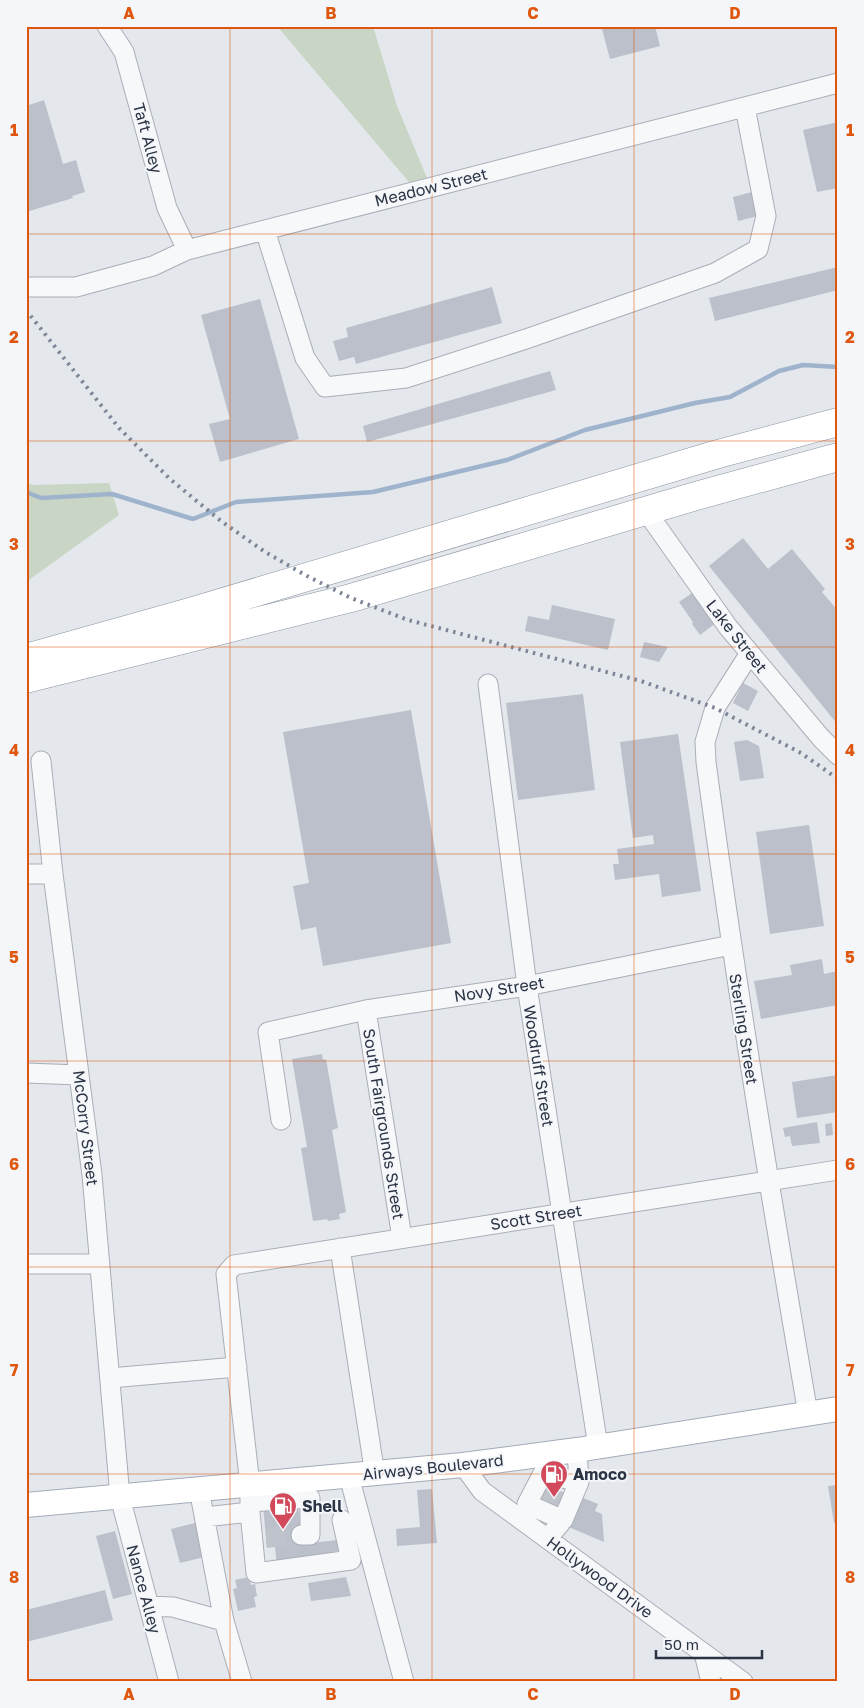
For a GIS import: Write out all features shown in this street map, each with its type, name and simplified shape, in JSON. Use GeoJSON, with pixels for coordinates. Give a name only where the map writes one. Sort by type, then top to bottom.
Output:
{"type":"FeatureCollection","features":[{"type":"Feature","properties":{"kind":"highway"},"geometry":{"type":"LineString","coordinates":[[26,658],[190,612],[718,454],[838,422]]}},
{"type":"Feature","properties":{"kind":"highway"},"geometry":{"type":"LineString","coordinates":[[26,679],[351,598],[646,511],[838,457]]}},
{"type":"Feature","properties":{"kind":"main road","name":"Airways Boulevard"},"geometry":{"type":"LineString","coordinates":[[26,1505],[199,1490],[255,1518],[310,1489],[349,1476],[463,1466],[549,1485],[588,1448],[838,1409]]}},
{"type":"Feature","properties":{"kind":"street","name":"Taft Alley"},"geometry":{"type":"LineString","coordinates":[[107,26],[124,52],[167,208],[187,250]]}},
{"type":"Feature","properties":{"kind":"street","name":"Meadow Street"},"geometry":{"type":"LineString","coordinates":[[26,287],[76,287],[153,266],[187,250],[838,83]]}},
{"type":"Feature","properties":{"kind":"street"},"geometry":{"type":"LineString","coordinates":[[265,230],[305,358],[324,387],[406,378],[526,339],[715,272],[758,249],[766,216],[745,106]]}},
{"type":"Feature","properties":{"kind":"street","name":"Lake Street"},"geometry":{"type":"LineString","coordinates":[[646,511],[728,627],[821,738],[838,755]]}},
{"type":"Feature","properties":{"kind":"street","name":"Sterling Street"},"geometry":{"type":"LineString","coordinates":[[750,654],[715,708],[705,742],[706,762],[731,945],[768,1181],[808,1414]]}},
{"type":"Feature","properties":{"kind":"street","name":"Woodruff Street"},"geometry":{"type":"LineString","coordinates":[[488,684],[527,986],[561,1212],[588,1448],[579,1482]]}},
{"type":"Feature","properties":{"kind":"street","name":"McCorry Street"},"geometry":{"type":"LineString","coordinates":[[41,761],[53,874],[92,1175],[120,1497]]}},
{"type":"Feature","properties":{"kind":"street"},"geometry":{"type":"LineString","coordinates":[[26,874],[53,874]]}},
{"type":"Feature","properties":{"kind":"street","name":"Novy Street"},"geometry":{"type":"LineString","coordinates":[[281,1120],[268,1032],[366,1010],[527,986],[731,945]]}},
{"type":"Feature","properties":{"kind":"street","name":"South Fairgrounds Street"},"geometry":{"type":"LineString","coordinates":[[366,1010],[402,1238]]}},
{"type":"Feature","properties":{"kind":"street"},"geometry":{"type":"LineString","coordinates":[[26,1073],[79,1075]]}},
{"type":"Feature","properties":{"kind":"street","name":"Scott Street"},"geometry":{"type":"LineString","coordinates":[[237,1367],[226,1274],[234,1265],[561,1212],[838,1170]]}},
{"type":"Feature","properties":{"kind":"street"},"geometry":{"type":"LineString","coordinates":[[340,1248],[375,1475]]}},
{"type":"Feature","properties":{"kind":"street"},"geometry":{"type":"LineString","coordinates":[[26,1264],[100,1264]]}},
{"type":"Feature","properties":{"kind":"street"},"geometry":{"type":"LineString","coordinates":[[110,1378],[237,1367],[255,1518],[256,1573],[351,1560],[349,1476]]}},
{"type":"Feature","properties":{"kind":"street","name":"Hollywood Drive"},"geometry":{"type":"LineString","coordinates":[[463,1466],[482,1491],[523,1511],[548,1538],[743,1682]]}},
{"type":"Feature","properties":{"kind":"street"},"geometry":{"type":"LineString","coordinates":[[523,1511],[549,1485],[579,1482],[563,1520],[548,1538]]}},
{"type":"Feature","properties":{"kind":"street"},"geometry":{"type":"LineString","coordinates":[[523,1511],[549,1485]]}},
{"type":"Feature","properties":{"kind":"street"},"geometry":{"type":"LineString","coordinates":[[549,1485],[563,1520]]}},
{"type":"Feature","properties":{"kind":"street"},"geometry":{"type":"LineString","coordinates":[[310,1489],[304,1526],[351,1518]]}},
{"type":"Feature","properties":{"kind":"street"},"geometry":{"type":"LineString","coordinates":[[199,1490],[224,1621],[242,1682]]}},
{"type":"Feature","properties":{"kind":"street","name":"Nance Alley"},"geometry":{"type":"LineString","coordinates":[[120,1497],[169,1682]]}},
{"type":"Feature","properties":{"kind":"street"},"geometry":{"type":"LineString","coordinates":[[205,1517],[255,1518]]}},
{"type":"Feature","properties":{"kind":"street"},"geometry":{"type":"LineString","coordinates":[[351,1518],[404,1682]]}},
{"type":"Feature","properties":{"kind":"street"},"geometry":{"type":"LineString","coordinates":[[149,1606],[173,1607],[224,1621]]}},
{"type":"Feature","properties":{"kind":"street"},"geometry":{"type":"LineString","coordinates":[[704,1653],[711,1682]]}},
{"type":"Feature","properties":{"kind":"green space"},"geometry":{"type":"Polygon","coordinates":[[[277,26],[373,26],[397,106],[427,178],[409,182],[277,26]]]}},
{"type":"Feature","properties":{"kind":"green space"},"geometry":{"type":"Polygon","coordinates":[[[26,483],[33,485],[109,483],[119,515],[26,582],[26,483]]]}},
{"type":"Feature","properties":{"kind":"building"},"geometry":{"type":"Polygon","coordinates":[[[615,26],[655,26],[660,46],[610,59],[602,29],[615,26]]]}},
{"type":"Feature","properties":{"kind":"building"},"geometry":{"type":"Polygon","coordinates":[[[44,100],[63,164],[76,160],[85,192],[72,196],[73,198],[26,212],[26,106],[44,100]]]}},
{"type":"Feature","properties":{"kind":"building"},"geometry":{"type":"Polygon","coordinates":[[[838,122],[838,188],[817,192],[803,130],[838,122]]]}},
{"type":"Feature","properties":{"kind":"building"},"geometry":{"type":"Polygon","coordinates":[[[752,192],[758,216],[738,221],[733,197],[752,192]]]}},
{"type":"Feature","properties":{"kind":"building"},"geometry":{"type":"Polygon","coordinates":[[[838,267],[838,290],[715,321],[709,298],[838,267]]]}},
{"type":"Feature","properties":{"kind":"building"},"geometry":{"type":"Polygon","coordinates":[[[492,287],[502,323],[356,364],[354,357],[339,361],[333,341],[348,337],[346,328],[492,287]]]}},
{"type":"Feature","properties":{"kind":"building"},"geometry":{"type":"Polygon","coordinates":[[[260,299],[299,439],[220,462],[209,424],[230,419],[201,315],[260,299]]]}},
{"type":"Feature","properties":{"kind":"building"},"geometry":{"type":"Polygon","coordinates":[[[550,371],[556,390],[367,442],[363,426],[550,371]]]}},
{"type":"Feature","properties":{"kind":"building"},"geometry":{"type":"Polygon","coordinates":[[[743,538],[768,569],[792,549],[825,589],[822,592],[838,611],[838,725],[709,566],[743,538]]]}},
{"type":"Feature","properties":{"kind":"building"},"geometry":{"type":"Polygon","coordinates":[[[695,591],[717,622],[700,635],[679,602],[695,591]]]}},
{"type":"Feature","properties":{"kind":"building"},"geometry":{"type":"Polygon","coordinates":[[[552,605],[615,619],[608,650],[525,631],[528,616],[549,620],[552,605]]]}},
{"type":"Feature","properties":{"kind":"building"},"geometry":{"type":"Polygon","coordinates":[[[644,642],[668,647],[659,662],[640,657],[644,642]]]}},
{"type":"Feature","properties":{"kind":"building"},"geometry":{"type":"Polygon","coordinates":[[[743,683],[758,691],[748,711],[733,703],[743,683]]]}},
{"type":"Feature","properties":{"kind":"building"},"geometry":{"type":"Polygon","coordinates":[[[583,694],[595,790],[518,800],[506,703],[583,694]]]}},
{"type":"Feature","properties":{"kind":"building"},"geometry":{"type":"Polygon","coordinates":[[[411,710],[451,943],[323,966],[316,927],[301,930],[293,886],[309,883],[283,732],[411,710]]]}},
{"type":"Feature","properties":{"kind":"building"},"geometry":{"type":"Polygon","coordinates":[[[678,734],[701,891],[662,897],[659,874],[615,880],[613,864],[619,864],[617,849],[654,844],[653,835],[633,838],[620,742],[678,734]]]}},
{"type":"Feature","properties":{"kind":"building"},"geometry":{"type":"Polygon","coordinates":[[[747,740],[759,746],[764,778],[740,781],[734,742],[747,740]]]}},
{"type":"Feature","properties":{"kind":"building"},"geometry":{"type":"Polygon","coordinates":[[[809,825],[824,926],[770,934],[756,832],[809,825]]]}},
{"type":"Feature","properties":{"kind":"building"},"geometry":{"type":"Polygon","coordinates":[[[822,959],[824,974],[838,971],[838,1005],[761,1019],[754,981],[792,975],[790,965],[822,959]]]}},
{"type":"Feature","properties":{"kind":"building"},"geometry":{"type":"Polygon","coordinates":[[[322,1054],[323,1060],[326,1059],[338,1128],[332,1130],[346,1212],[339,1214],[340,1219],[313,1221],[301,1148],[307,1147],[292,1059],[322,1054]]]}},
{"type":"Feature","properties":{"kind":"building"},"geometry":{"type":"Polygon","coordinates":[[[838,1075],[838,1112],[797,1118],[792,1082],[838,1075]]]}},
{"type":"Feature","properties":{"kind":"building"},"geometry":{"type":"Polygon","coordinates":[[[817,1122],[820,1143],[792,1146],[790,1136],[785,1137],[783,1128],[817,1122]]]}},
{"type":"Feature","properties":{"kind":"building"},"geometry":{"type":"Polygon","coordinates":[[[832,1123],[833,1135],[826,1136],[825,1124],[832,1123]]]}},
{"type":"Feature","properties":{"kind":"building","name":"Amoco"},"geometry":{"type":"Polygon","coordinates":[[[543,1485],[571,1496],[565,1511],[537,1500],[543,1485]]]}},
{"type":"Feature","properties":{"kind":"building"},"geometry":{"type":"Polygon","coordinates":[[[838,1485],[838,1522],[834,1523],[828,1486],[838,1485]]]}},
{"type":"Feature","properties":{"kind":"building"},"geometry":{"type":"Polygon","coordinates":[[[432,1489],[437,1543],[397,1546],[396,1529],[420,1527],[417,1490],[432,1489]]]}},
{"type":"Feature","properties":{"kind":"building"},"geometry":{"type":"Polygon","coordinates":[[[576,1495],[598,1504],[595,1511],[602,1514],[604,1542],[564,1525],[576,1495]]]}},
{"type":"Feature","properties":{"kind":"building"},"geometry":{"type":"Polygon","coordinates":[[[298,1502],[302,1544],[337,1540],[339,1559],[277,1566],[275,1547],[267,1548],[263,1506],[298,1502]]]}},
{"type":"Feature","properties":{"kind":"building"},"geometry":{"type":"Polygon","coordinates":[[[199,1522],[208,1556],[180,1563],[171,1529],[199,1522]]]}},
{"type":"Feature","properties":{"kind":"building"},"geometry":{"type":"Polygon","coordinates":[[[115,1531],[132,1594],[113,1599],[96,1536],[115,1531]]]}},
{"type":"Feature","properties":{"kind":"building"},"geometry":{"type":"Polygon","coordinates":[[[249,1577],[251,1585],[255,1584],[257,1596],[254,1597],[256,1607],[238,1611],[233,1589],[237,1588],[235,1580],[249,1577]]]}},
{"type":"Feature","properties":{"kind":"building"},"geometry":{"type":"Polygon","coordinates":[[[346,1577],[351,1596],[311,1601],[308,1583],[346,1577]]]}},
{"type":"Feature","properties":{"kind":"building"},"geometry":{"type":"Polygon","coordinates":[[[105,1590],[113,1620],[26,1642],[26,1610],[105,1590]]]}},
{"type":"Feature","properties":{"kind":"waterway"},"geometry":{"type":"LineString","coordinates":[[26,492],[41,498],[112,494],[193,519],[236,502],[373,492],[507,460],[585,430],[695,403],[730,397],[779,371],[803,365],[838,367]]}},
{"type":"Feature","properties":{"kind":"tunnel"},"geometry":{"type":"LineString","coordinates":[[549,1504],[555,1489]]}},
{"type":"Feature","properties":{"kind":"tunnel"},"geometry":{"type":"LineString","coordinates":[[266,1537],[301,1535]]}},
{"type":"Feature","properties":{"kind":"railway"},"geometry":{"type":"LineString","coordinates":[[26,310],[119,428],[170,479],[221,521],[265,552],[351,598],[408,620],[641,681],[715,708],[801,753],[838,779]]}},
{"type":"Feature","properties":{"kind":"place","name":"Amoco"},"geometry":{"type":"Point","coordinates":[554,1498]}},
{"type":"Feature","properties":{"kind":"place","name":"Shell"},"geometry":{"type":"Point","coordinates":[283,1530]}}]}
